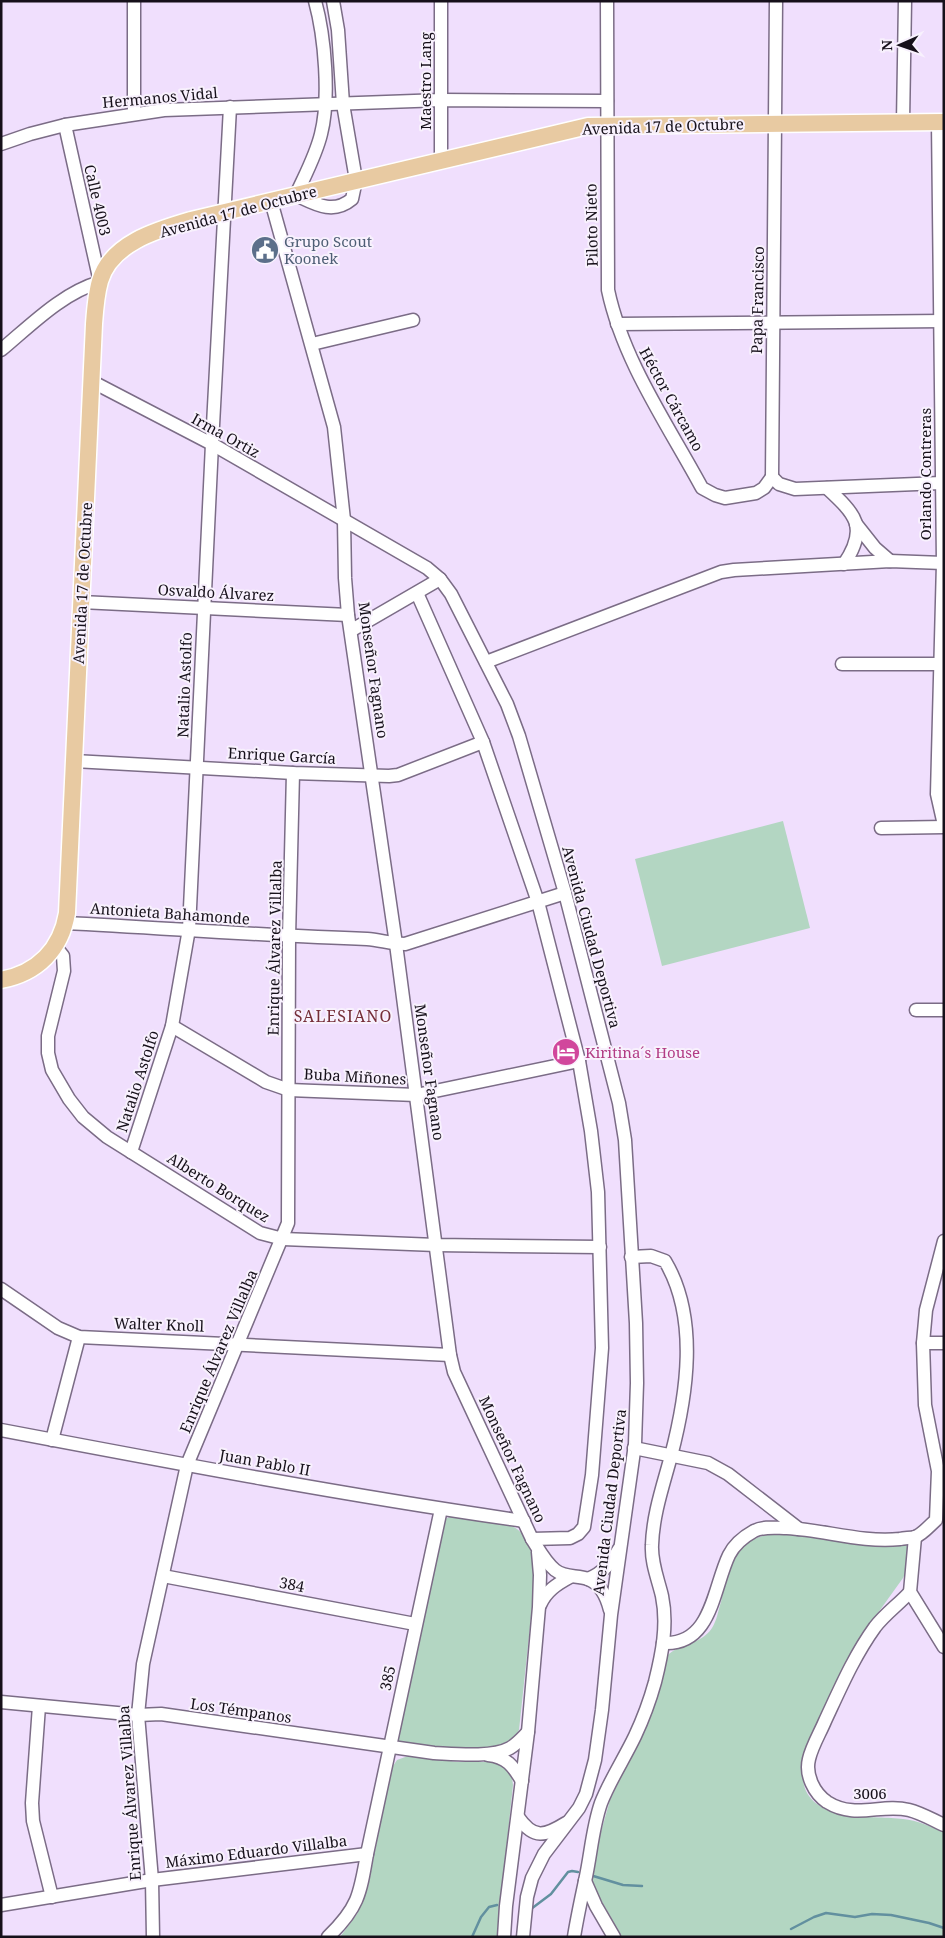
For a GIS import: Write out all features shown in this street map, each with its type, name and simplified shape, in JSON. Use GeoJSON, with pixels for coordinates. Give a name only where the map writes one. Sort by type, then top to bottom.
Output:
{"type":"FeatureCollection","features":[{"type":"Feature","properties":{"kind":"main road","name":"Avenida 17 de Octubre"},"geometry":{"type":"LineString","coordinates":[[1,980],[17,976],[38,965],[55,946],[65,923],[68,901],[94,324],[100,282],[110,262],[117,254],[135,241],[175,225],[579,128],[607,125],[941,122]]}},
{"type":"Feature","properties":{"kind":"street"},"geometry":{"type":"LineString","coordinates":[[134,1],[134,114]]}},
{"type":"Feature","properties":{"kind":"street"},"geometry":{"type":"LineString","coordinates":[[296,195],[321,135],[326,104],[323,51],[315,1]]}},
{"type":"Feature","properties":{"kind":"street"},"geometry":{"type":"LineString","coordinates":[[333,1],[338,30],[344,104],[356,180]]}},
{"type":"Feature","properties":{"kind":"street","name":"Maestro Lang"},"geometry":{"type":"LineString","coordinates":[[441,1],[441,160]]}},
{"type":"Feature","properties":{"kind":"street","name":"Piloto Nieto"},"geometry":{"type":"LineString","coordinates":[[607,1],[608,290],[617,324]]}},
{"type":"Feature","properties":{"kind":"street","name":"Papa Francisco"},"geometry":{"type":"LineString","coordinates":[[772,477],[776,1]]}},
{"type":"Feature","properties":{"kind":"street"},"geometry":{"type":"LineString","coordinates":[[903,122],[905,1]]}},
{"type":"Feature","properties":{"kind":"street"},"geometry":{"type":"LineString","coordinates":[[344,104],[442,100],[607,101]]}},
{"type":"Feature","properties":{"kind":"street","name":"Hermanos Vidal"},"geometry":{"type":"LineString","coordinates":[[1,144],[65,125],[164,110],[344,104]]}},
{"type":"Feature","properties":{"kind":"street","name":"Natalio Astolfo"},"geometry":{"type":"LineString","coordinates":[[131,1152],[172,1026],[189,929],[223,212],[230,107]]}},
{"type":"Feature","properties":{"kind":"street","name":"Orlando Contreras"},"geometry":{"type":"LineString","coordinates":[[941,122],[943,563],[938,794],[944,826]]}},
{"type":"Feature","properties":{"kind":"street","name":"Calle 4003"},"geometry":{"type":"LineString","coordinates":[[65,125],[100,282]]}},
{"type":"Feature","properties":{"kind":"street","name":"Monseñor Fagnano"},"geometry":{"type":"LineString","coordinates":[[272,201],[334,427],[344,520],[348,615],[352,630],[396,944],[450,1355],[454,1372],[534,1543],[540,1569],[539,1607],[528,1732],[506,1906],[504,1937]]}},
{"type":"Feature","properties":{"kind":"street"},"geometry":{"type":"LineString","coordinates":[[1,350],[66,297],[86,286],[100,282]]}},
{"type":"Feature","properties":{"kind":"street"},"geometry":{"type":"LineString","coordinates":[[312,344],[413,320]]}},
{"type":"Feature","properties":{"kind":"street"},"geometry":{"type":"LineString","coordinates":[[617,324],[943,321]]}},
{"type":"Feature","properties":{"kind":"street","name":"Héctor Cárcamo"},"geometry":{"type":"LineString","coordinates":[[617,324],[628,354],[702,488],[724,498],[756,493],[764,488],[772,477]]}},
{"type":"Feature","properties":{"kind":"street","name":"Irma Ortiz"},"geometry":{"type":"LineString","coordinates":[[91,381],[212,444],[344,520]]}},
{"type":"Feature","properties":{"kind":"street"},"geometry":{"type":"LineString","coordinates":[[772,477],[779,484],[787,487],[942,492]]}},
{"type":"Feature","properties":{"kind":"street"},"geometry":{"type":"LineString","coordinates":[[827,488],[849,509],[856,524],[875,548],[890,561]]}},
{"type":"Feature","properties":{"kind":"street","name":"Avenida Ciudad Deportiva"},"geometry":{"type":"LineString","coordinates":[[344,520],[427,568],[440,579],[451,594],[507,704],[519,736],[565,893],[619,1103],[625,1140],[638,1383],[634,1448],[611,1615]]}},
{"type":"Feature","properties":{"kind":"street"},"geometry":{"type":"LineString","coordinates":[[844,564],[856,545],[856,524]]}},
{"type":"Feature","properties":{"kind":"street"},"geometry":{"type":"LineString","coordinates":[[486,662],[721,572],[890,561],[943,563]]}},
{"type":"Feature","properties":{"kind":"street"},"geometry":{"type":"LineString","coordinates":[[352,630],[440,579]]}},
{"type":"Feature","properties":{"kind":"street","name":"Avenida Ciudad Deportiva"},"geometry":{"type":"LineString","coordinates":[[417,593],[483,742],[538,902],[579,1061],[591,1131],[598,1192],[602,1348],[595,1447],[584,1527],[578,1534],[570,1538],[534,1543]]}},
{"type":"Feature","properties":{"kind":"street","name":"Osvaldo Álvarez"},"geometry":{"type":"LineString","coordinates":[[81,602],[348,615]]}},
{"type":"Feature","properties":{"kind":"street"},"geometry":{"type":"LineString","coordinates":[[842,664],[942,664]]}},
{"type":"Feature","properties":{"kind":"street","name":"Enrique García"},"geometry":{"type":"LineString","coordinates":[[74,761],[197,766],[293,773],[398,775],[483,742]]}},
{"type":"Feature","properties":{"kind":"street","name":"Enrique Álvarez Villalba"},"geometry":{"type":"LineString","coordinates":[[153,1937],[152,1880],[138,1716],[143,1664],[187,1465],[283,1239],[288,1223],[289,937],[293,773]]}},
{"type":"Feature","properties":{"kind":"street"},"geometry":{"type":"LineString","coordinates":[[881,828],[944,826]]}},
{"type":"Feature","properties":{"kind":"street","name":"Antonieta Bahamonde"},"geometry":{"type":"LineString","coordinates":[[65,923],[189,929],[289,937],[381,940],[396,944],[413,943],[565,893]]}},
{"type":"Feature","properties":{"kind":"street","name":"Alberto Borquez"},"geometry":{"type":"LineString","coordinates":[[55,946],[63,956],[65,966],[48,1036],[48,1053],[52,1070],[62,1089],[83,1117],[99,1131],[260,1233],[283,1239],[436,1245],[600,1246]]}},
{"type":"Feature","properties":{"kind":"street"},"geometry":{"type":"LineString","coordinates":[[916,1010],[944,1010]]}},
{"type":"Feature","properties":{"kind":"street","name":"Buba Miñones"},"geometry":{"type":"LineString","coordinates":[[172,1026],[266,1082],[289,1090],[416,1095],[579,1061]]}},
{"type":"Feature","properties":{"kind":"street"},"geometry":{"type":"LineString","coordinates":[[663,1643],[673,1644],[695,1635],[701,1627],[721,1582],[729,1554],[740,1541],[754,1531],[766,1528],[799,1529],[872,1540],[915,1537],[940,1518],[938,1471],[924,1404],[923,1343],[926,1310],[944,1241]]}},
{"type":"Feature","properties":{"kind":"street"},"geometry":{"type":"LineString","coordinates":[[574,1937],[596,1820],[608,1786],[636,1735],[654,1683],[663,1643],[665,1616],[651,1548],[656,1506],[671,1456],[683,1398],[686,1346],[684,1312],[672,1273],[665,1261],[651,1256],[631,1257]]}},
{"type":"Feature","properties":{"kind":"street","name":"Walter Knoll"},"geometry":{"type":"LineString","coordinates":[[1,1289],[58,1328],[79,1337],[450,1355]]}},
{"type":"Feature","properties":{"kind":"street"},"geometry":{"type":"LineString","coordinates":[[52,1440],[79,1337]]}},
{"type":"Feature","properties":{"kind":"street"},"geometry":{"type":"LineString","coordinates":[[923,1343],[944,1343]]}},
{"type":"Feature","properties":{"kind":"street","name":"Juan Pablo II"},"geometry":{"type":"LineString","coordinates":[[1,1430],[187,1465],[441,1509],[524,1521]]}},
{"type":"Feature","properties":{"kind":"street"},"geometry":{"type":"LineString","coordinates":[[634,1448],[708,1464],[728,1474],[799,1529]]}},
{"type":"Feature","properties":{"kind":"street","name":"385"},"geometry":{"type":"LineString","coordinates":[[328,1937],[345,1920],[356,1904],[362,1882],[415,1624],[441,1509]]}},
{"type":"Feature","properties":{"kind":"street"},"geometry":{"type":"LineString","coordinates":[[915,1537],[910,1592],[944,1647]]}},
{"type":"Feature","properties":{"kind":"street"},"geometry":{"type":"LineString","coordinates":[[523,1937],[527,1897],[532,1878],[544,1854],[571,1820],[586,1794],[591,1778],[602,1710],[611,1615],[607,1597],[600,1587],[588,1579],[570,1577],[556,1572],[547,1563],[534,1543]]}},
{"type":"Feature","properties":{"kind":"street"},"geometry":{"type":"LineString","coordinates":[[588,1579],[598,1575],[610,1565],[622,1543]]}},
{"type":"Feature","properties":{"kind":"street","name":"384"},"geometry":{"type":"LineString","coordinates":[[163,1576],[415,1624]]}},
{"type":"Feature","properties":{"kind":"street"},"geometry":{"type":"LineString","coordinates":[[539,1607],[550,1589],[570,1577]]}},
{"type":"Feature","properties":{"kind":"street","name":"3006"},"geometry":{"type":"LineString","coordinates":[[910,1592],[877,1625],[863,1646],[844,1680],[813,1748],[809,1760],[808,1774],[818,1794],[827,1802],[842,1809],[866,1812],[897,1809],[909,1810],[944,1825]]}},
{"type":"Feature","properties":{"kind":"street","name":"Los Témpanos"},"geometry":{"type":"LineString","coordinates":[[1,1702],[138,1716],[161,1714],[389,1748],[434,1753],[497,1756],[510,1763],[522,1781]]}},
{"type":"Feature","properties":{"kind":"street"},"geometry":{"type":"LineString","coordinates":[[39,1706],[32,1803],[33,1821],[52,1897]]}},
{"type":"Feature","properties":{"kind":"street","name":"Los Témpanos"},"geometry":{"type":"LineString","coordinates":[[476,1754],[508,1749],[528,1732]]}},
{"type":"Feature","properties":{"kind":"street"},"geometry":{"type":"LineString","coordinates":[[518,1817],[526,1828],[533,1833],[544,1834],[571,1820]]}},
{"type":"Feature","properties":{"kind":"street","name":"Máximo Eduardo Villalba"},"geometry":{"type":"LineString","coordinates":[[1,1905],[152,1880],[367,1854]]}},
{"type":"Feature","properties":{"kind":"street"},"geometry":{"type":"LineString","coordinates":[[585,1881],[596,1906],[614,1937]]}},
{"type":"Feature","properties":{"kind":"green space"},"geometry":{"type":"Polygon","coordinates":[[[783,821],[810,928],[662,966],[635,859],[783,821]]]}},
{"type":"Feature","properties":{"kind":"green space"},"geometry":{"type":"Polygon","coordinates":[[[452,1516],[496,1523],[517,1529],[529,1546],[534,1567],[535,1580],[519,1730],[510,1740],[497,1746],[481,1749],[444,1748],[397,1743],[445,1519],[452,1516]]]}},
{"type":"Feature","properties":{"kind":"green space"},"geometry":{"type":"Polygon","coordinates":[[[780,1533],[881,1547],[910,1544],[907,1569],[903,1578],[870,1624],[802,1769],[806,1791],[814,1801],[824,1808],[850,1816],[908,1820],[944,1832],[944,1937],[622,1937],[593,1886],[591,1867],[610,1800],[642,1734],[667,1656],[702,1638],[712,1628],[732,1564],[744,1546],[765,1535],[780,1533]]]}},
{"type":"Feature","properties":{"kind":"green space"},"geometry":{"type":"Polygon","coordinates":[[[408,1756],[458,1762],[500,1762],[511,1771],[513,1785],[497,1937],[340,1937],[357,1914],[368,1887],[391,1769],[397,1760],[408,1756]]]}},
{"type":"Feature","properties":{"kind":"waterway"},"geometry":{"type":"LineString","coordinates":[[531,1909],[551,1894],[568,1872],[578,1872]]}},
{"type":"Feature","properties":{"kind":"waterway"},"geometry":{"type":"LineString","coordinates":[[590,1875],[623,1885],[642,1886]]}},
{"type":"Feature","properties":{"kind":"waterway"},"geometry":{"type":"LineString","coordinates":[[472,1937],[481,1917],[489,1907],[497,1905]]}},
{"type":"Feature","properties":{"kind":"waterway"},"geometry":{"type":"LineString","coordinates":[[791,1929],[826,1913],[855,1917],[872,1914],[891,1915],[944,1928]]}},
{"type":"Feature","properties":{"kind":"place","name":"Grupo Scout Koonek"},"geometry":{"type":"Point","coordinates":[265,250]}},
{"type":"Feature","properties":{"kind":"place","name":"Kiritina´s House"},"geometry":{"type":"Point","coordinates":[566,1052]}},
{"type":"Feature","properties":{"kind":"district","name":"SALESIANO"},"geometry":{"type":"Point","coordinates":[343,1016]}}]}
